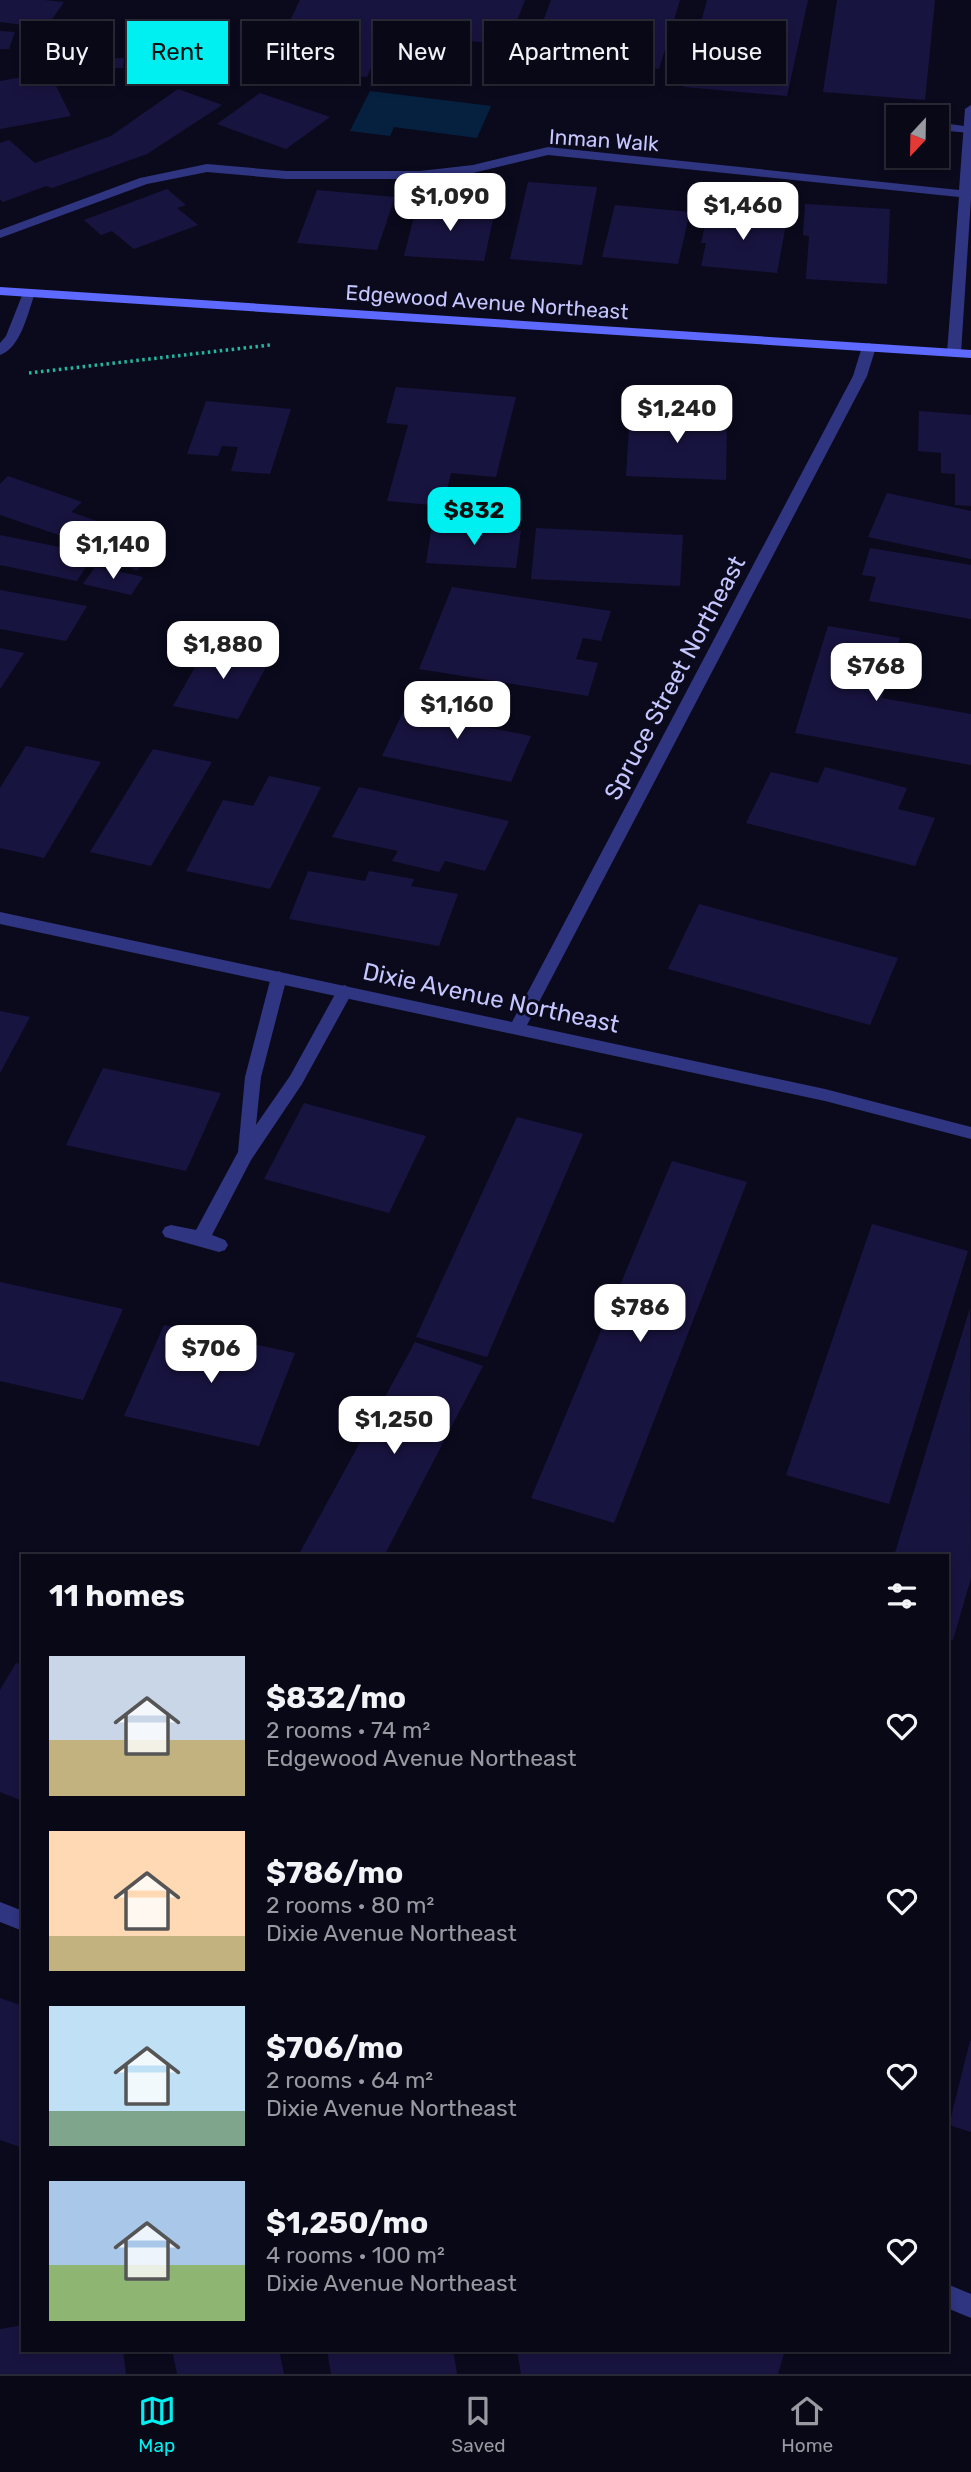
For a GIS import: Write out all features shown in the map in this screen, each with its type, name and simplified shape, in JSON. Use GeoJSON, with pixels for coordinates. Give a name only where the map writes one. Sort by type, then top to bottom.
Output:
{"type":"FeatureCollection","features":[{"type":"Feature","properties":{"kind":"main road","name":"Edgewood Avenue Northeast"},"geometry":{"type":"LineString","coordinates":[[0,291],[971,354]]}},
{"type":"Feature","properties":{"kind":"street"},"geometry":{"type":"LineString","coordinates":[[954,353],[971,109]]}},
{"type":"Feature","properties":{"kind":"street"},"geometry":{"type":"LineString","coordinates":[[949,128],[970,130]]}},
{"type":"Feature","properties":{"kind":"street","name":"Inman Walk"},"geometry":{"type":"LineString","coordinates":[[0,234],[99,200],[144,181],[207,168],[286,175],[420,175],[473,169],[548,151],[964,194]]}},
{"type":"Feature","properties":{"kind":"street"},"geometry":{"type":"LineString","coordinates":[[0,351],[12,338],[29,293]]}},
{"type":"Feature","properties":{"kind":"street","name":"Spruce Street Northeast"},"geometry":{"type":"LineString","coordinates":[[517,1028],[860,376],[869,347]]}},
{"type":"Feature","properties":{"kind":"street","name":"Dixie Avenue Northeast"},"geometry":{"type":"LineString","coordinates":[[0,918],[825,1095],[971,1133]]}},
{"type":"Feature","properties":{"kind":"street"},"geometry":{"type":"LineString","coordinates":[[244,1156],[253,1077],[279,977]]}},
{"type":"Feature","properties":{"kind":"street"},"geometry":{"type":"LineString","coordinates":[[201,1238],[244,1156],[296,1080],[345,991]]}},
{"type":"Feature","properties":{"kind":"street"},"geometry":{"type":"LineString","coordinates":[[171,1232],[219,1245]]}},
{"type":"Feature","properties":{"kind":"street"},"geometry":{"type":"LineString","coordinates":[[0,1912],[21,1921]]}},
{"type":"Feature","properties":{"kind":"street"},"geometry":{"type":"LineString","coordinates":[[949,2298],[971,2306]]}},
{"type":"Feature","properties":{"kind":"path"},"geometry":{"type":"LineString","coordinates":[[24,374],[278,344]]}},
{"type":"Feature","properties":{"kind":"water"},"geometry":{"type":"Polygon","coordinates":[[[370,91],[491,106],[477,138],[394,127],[390,136],[350,131],[370,91]]]}},
{"type":"Feature","properties":{"kind":"building"},"geometry":{"type":"Polygon","coordinates":[[[0,0],[64,2],[51,21],[21,21],[21,25],[0,22],[0,0]]]}},
{"type":"Feature","properties":{"kind":"building"},"geometry":{"type":"Polygon","coordinates":[[[300,0],[525,0],[517,21],[484,21],[484,43],[470,41],[470,21],[373,21],[373,63],[367,77],[359,76],[359,21],[290,21],[300,0]]]}},
{"type":"Feature","properties":{"kind":"building"},"geometry":{"type":"Polygon","coordinates":[[[551,0],[680,0],[674,21],[667,21],[667,43],[659,69],[653,68],[653,21],[543,21],[551,0]]]}},
{"type":"Feature","properties":{"kind":"building"},"geometry":{"type":"Polygon","coordinates":[[[707,0],[808,0],[787,96],[684,87],[685,84],[786,84],[786,21],[701,21],[707,0]]]}},
{"type":"Feature","properties":{"kind":"building"},"geometry":{"type":"Polygon","coordinates":[[[837,0],[935,0],[925,100],[823,92],[837,0]]]}},
{"type":"Feature","properties":{"kind":"building"},"geometry":{"type":"Polygon","coordinates":[[[0,31],[15,32],[9,49],[0,49],[0,31]]]}},
{"type":"Feature","properties":{"kind":"building"},"geometry":{"type":"Polygon","coordinates":[[[113,58],[124,58],[123,68],[113,68],[113,58]]]}},
{"type":"Feature","properties":{"kind":"building"},"geometry":{"type":"Polygon","coordinates":[[[21,77],[21,84],[55,84],[71,116],[0,129],[0,81],[21,77]]]}},
{"type":"Feature","properties":{"kind":"building"},"geometry":{"type":"Polygon","coordinates":[[[178,89],[222,105],[147,154],[52,188],[46,186],[3,202],[0,199],[0,143],[9,140],[35,163],[111,136],[178,89]]]}},
{"type":"Feature","properties":{"kind":"building"},"geometry":{"type":"Polygon","coordinates":[[[260,93],[330,117],[286,149],[217,124],[260,93]]]}},
{"type":"Feature","properties":{"kind":"building"},"geometry":{"type":"Polygon","coordinates":[[[528,182],[597,187],[582,265],[510,259],[528,182]]]}},
{"type":"Feature","properties":{"kind":"building"},"geometry":{"type":"Polygon","coordinates":[[[167,189],[186,205],[177,208],[198,225],[134,249],[112,231],[101,235],[84,220],[167,189]]]}},
{"type":"Feature","properties":{"kind":"building"},"geometry":{"type":"Polygon","coordinates":[[[317,190],[395,197],[377,250],[297,243],[317,190]]]}},
{"type":"Feature","properties":{"kind":"building"},"geometry":{"type":"Polygon","coordinates":[[[805,204],[890,209],[887,284],[806,279],[809,236],[803,235],[805,204]]]}},
{"type":"Feature","properties":{"kind":"building"},"geometry":{"type":"Polygon","coordinates":[[[417,205],[495,210],[484,261],[404,256],[417,205]]]}},
{"type":"Feature","properties":{"kind":"building"},"geometry":{"type":"Polygon","coordinates":[[[615,205],[690,212],[678,264],[602,257],[615,205]]]}},
{"type":"Feature","properties":{"kind":"building"},"geometry":{"type":"Polygon","coordinates":[[[708,212],[787,219],[777,273],[701,266],[706,243],[701,243],[708,212]]]}},
{"type":"Feature","properties":{"kind":"building"},"geometry":{"type":"Polygon","coordinates":[[[396,387],[516,397],[496,477],[451,473],[443,506],[387,501],[408,425],[386,423],[396,387]]]}},
{"type":"Feature","properties":{"kind":"building"},"geometry":{"type":"Polygon","coordinates":[[[206,401],[291,409],[270,474],[231,471],[238,447],[222,446],[218,456],[187,454],[206,401]]]}},
{"type":"Feature","properties":{"kind":"building"},"geometry":{"type":"Polygon","coordinates":[[[630,410],[727,414],[726,480],[626,476],[630,410]]]}},
{"type":"Feature","properties":{"kind":"building"},"geometry":{"type":"Polygon","coordinates":[[[919,411],[971,415],[971,506],[955,505],[955,474],[941,473],[941,453],[918,451],[919,411]]]}},
{"type":"Feature","properties":{"kind":"building"},"geometry":{"type":"Polygon","coordinates":[[[8,476],[82,502],[71,512],[111,526],[91,546],[0,515],[0,484],[8,476]]]}},
{"type":"Feature","properties":{"kind":"building"},"geometry":{"type":"Polygon","coordinates":[[[887,493],[971,511],[971,559],[868,537],[887,493]]]}},
{"type":"Feature","properties":{"kind":"building"},"geometry":{"type":"Polygon","coordinates":[[[432,525],[521,530],[516,568],[426,563],[432,525]]]}},
{"type":"Feature","properties":{"kind":"building"},"geometry":{"type":"Polygon","coordinates":[[[536,528],[683,535],[680,586],[531,579],[536,528]]]}},
{"type":"Feature","properties":{"kind":"building"},"geometry":{"type":"Polygon","coordinates":[[[0,535],[94,554],[77,581],[0,565],[0,535]]]}},
{"type":"Feature","properties":{"kind":"building"},"geometry":{"type":"Polygon","coordinates":[[[124,541],[155,558],[136,571],[106,553],[124,541]]]}},
{"type":"Feature","properties":{"kind":"building"},"geometry":{"type":"Polygon","coordinates":[[[870,548],[971,565],[971,619],[869,601],[876,577],[862,575],[870,548]]]}},
{"type":"Feature","properties":{"kind":"building"},"geometry":{"type":"Polygon","coordinates":[[[95,567],[143,577],[131,595],[83,584],[95,567]]]}},
{"type":"Feature","properties":{"kind":"building"},"geometry":{"type":"Polygon","coordinates":[[[452,587],[611,611],[601,641],[583,638],[576,659],[598,663],[588,696],[419,669],[452,587]]]}},
{"type":"Feature","properties":{"kind":"building"},"geometry":{"type":"Polygon","coordinates":[[[0,590],[87,606],[66,641],[0,629],[0,590]]]}},
{"type":"Feature","properties":{"kind":"building"},"geometry":{"type":"Polygon","coordinates":[[[828,626],[900,638],[882,698],[971,714],[971,765],[795,733],[828,626]]]}},
{"type":"Feature","properties":{"kind":"building"},"geometry":{"type":"Polygon","coordinates":[[[208,644],[272,656],[238,719],[173,706],[208,644]]]}},
{"type":"Feature","properties":{"kind":"building"},"geometry":{"type":"Polygon","coordinates":[[[0,648],[24,653],[0,689],[0,648]]]}},
{"type":"Feature","properties":{"kind":"building"},"geometry":{"type":"Polygon","coordinates":[[[443,695],[486,703],[476,725],[531,736],[511,782],[382,756],[404,710],[433,716],[443,695]]]}},
{"type":"Feature","properties":{"kind":"building"},"geometry":{"type":"Polygon","coordinates":[[[26,746],[101,762],[44,858],[0,848],[0,788],[26,746]]]}},
{"type":"Feature","properties":{"kind":"building"},"geometry":{"type":"Polygon","coordinates":[[[153,749],[212,762],[151,866],[90,852],[153,749]]]}},
{"type":"Feature","properties":{"kind":"building"},"geometry":{"type":"Polygon","coordinates":[[[825,767],[907,788],[898,809],[935,818],[915,866],[746,823],[771,772],[818,783],[825,767]]]}},
{"type":"Feature","properties":{"kind":"building"},"geometry":{"type":"Polygon","coordinates":[[[269,776],[321,787],[270,889],[186,871],[223,800],[253,806],[269,776]]]}},
{"type":"Feature","properties":{"kind":"building"},"geometry":{"type":"Polygon","coordinates":[[[359,787],[509,821],[485,871],[445,861],[439,872],[392,861],[398,851],[332,837],[359,787]]]}},
{"type":"Feature","properties":{"kind":"building"},"geometry":{"type":"Polygon","coordinates":[[[308,871],[365,881],[369,871],[414,879],[411,886],[458,894],[439,946],[289,919],[308,871]]]}},
{"type":"Feature","properties":{"kind":"building"},"geometry":{"type":"Polygon","coordinates":[[[699,904],[898,958],[870,1025],[668,969],[699,904]]]}},
{"type":"Feature","properties":{"kind":"building"},"geometry":{"type":"Polygon","coordinates":[[[0,1011],[30,1017],[0,1073],[0,1011]]]}},
{"type":"Feature","properties":{"kind":"building"},"geometry":{"type":"Polygon","coordinates":[[[103,1068],[221,1093],[186,1171],[66,1145],[103,1068]]]}},
{"type":"Feature","properties":{"kind":"building"},"geometry":{"type":"Polygon","coordinates":[[[304,1103],[426,1136],[389,1213],[264,1179],[304,1103]]]}},
{"type":"Feature","properties":{"kind":"building"},"geometry":{"type":"Polygon","coordinates":[[[517,1117],[583,1134],[487,1357],[416,1337],[517,1117]]]}},
{"type":"Feature","properties":{"kind":"building"},"geometry":{"type":"Polygon","coordinates":[[[672,1161],[747,1182],[614,1523],[531,1498],[672,1161]]]}},
{"type":"Feature","properties":{"kind":"building"},"geometry":{"type":"Polygon","coordinates":[[[872,1224],[968,1251],[889,1504],[786,1475],[872,1224]]]}},
{"type":"Feature","properties":{"kind":"building"},"geometry":{"type":"Polygon","coordinates":[[[0,1282],[123,1309],[83,1400],[0,1381],[0,1282]]]}},
{"type":"Feature","properties":{"kind":"building"},"geometry":{"type":"Polygon","coordinates":[[[970,1308],[971,1578],[953,1640],[949,1639],[949,1554],[895,1554],[970,1308]]]}},
{"type":"Feature","properties":{"kind":"building"},"geometry":{"type":"Polygon","coordinates":[[[164,1325],[295,1353],[259,1446],[124,1416],[164,1325]]]}},
{"type":"Feature","properties":{"kind":"building"},"geometry":{"type":"Polygon","coordinates":[[[415,1342],[483,1366],[385,1554],[299,1554],[415,1342]]]}},
{"type":"Feature","properties":{"kind":"building"},"geometry":{"type":"Polygon","coordinates":[[[16,1663],[21,1664],[21,1800],[0,1792],[0,1690],[16,1663]]]}},
{"type":"Feature","properties":{"kind":"building"},"geometry":{"type":"Polygon","coordinates":[[[0,1998],[21,2005],[21,2147],[0,2140],[0,1998]]]}},
{"type":"Feature","properties":{"kind":"building"},"geometry":{"type":"Polygon","coordinates":[[[971,2041],[971,2132],[949,2125],[971,2041]]]}},
{"type":"Feature","properties":{"kind":"building"},"geometry":{"type":"Polygon","coordinates":[[[21,2325],[21,2352],[123,2352],[126,2374],[0,2374],[0,2329],[21,2325]]]}},
{"type":"Feature","properties":{"kind":"building"},"geometry":{"type":"Polygon","coordinates":[[[172,2352],[279,2352],[284,2374],[177,2374],[172,2352]]]}},
{"type":"Feature","properties":{"kind":"building"},"geometry":{"type":"Polygon","coordinates":[[[327,2352],[453,2352],[457,2374],[331,2374],[327,2352]]]}},
{"type":"Feature","properties":{"kind":"building"},"geometry":{"type":"Polygon","coordinates":[[[517,2352],[784,2352],[778,2374],[521,2374],[517,2352]]]}}]}
